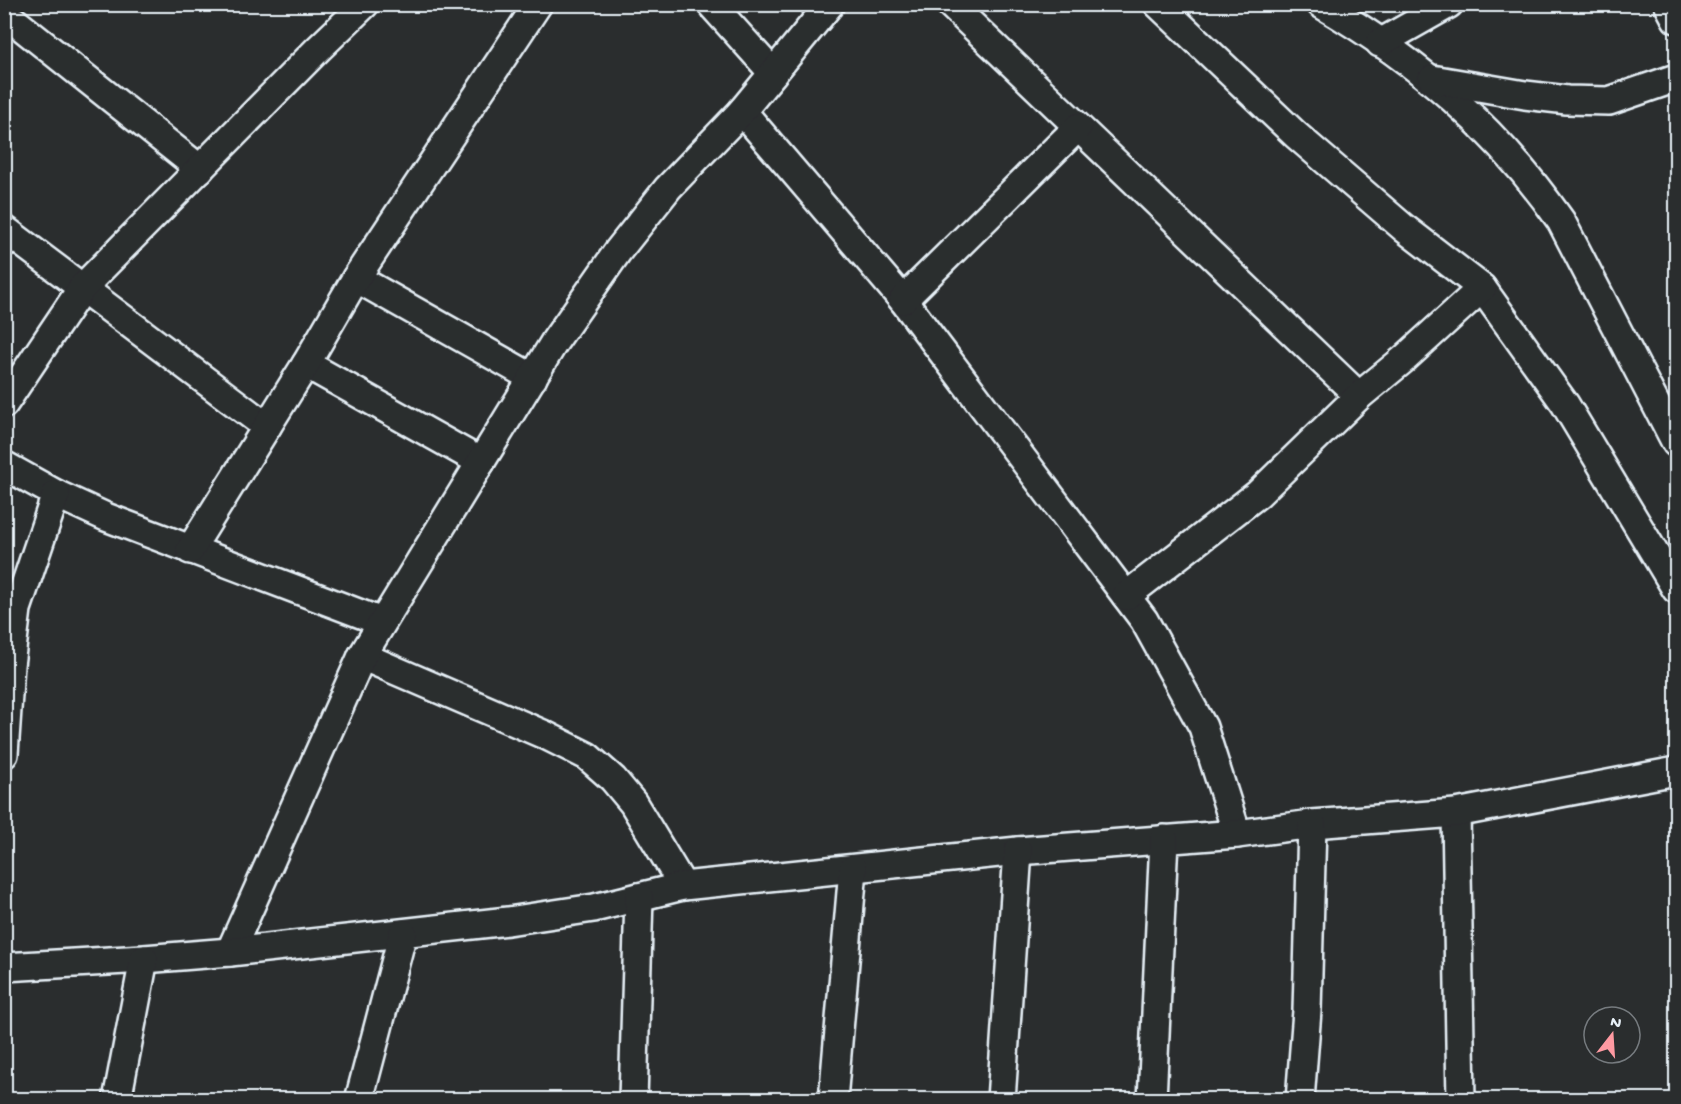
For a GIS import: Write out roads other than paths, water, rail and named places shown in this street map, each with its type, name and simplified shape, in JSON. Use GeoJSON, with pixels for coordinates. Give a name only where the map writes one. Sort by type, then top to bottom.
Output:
{"type":"FeatureCollection","features":[{"type":"Feature","properties":{"kind":"street"},"geometry":{"type":"LineString","coordinates":[[4,404],[82,288],[365,4]]}},
{"type":"Feature","properties":{"kind":"street"},"geometry":{"type":"LineString","coordinates":[[190,550],[306,364],[356,278],[538,4]]}},
{"type":"Feature","properties":{"kind":"street"},"geometry":{"type":"LineString","coordinates":[[711,4],[774,73]]}},
{"type":"Feature","properties":{"kind":"street"},"geometry":{"type":"LineString","coordinates":[[230,952],[362,656],[533,378],[618,251],[668,188],[741,111],[830,4]]}},
{"type":"Feature","properties":{"kind":"street"},"geometry":{"type":"LineString","coordinates":[[950,4],[1359,396]]}},
{"type":"Feature","properties":{"kind":"street"},"geometry":{"type":"LineString","coordinates":[[1158,4],[1296,135],[1404,228],[1482,288],[1565,404],[1677,590]]}},
{"type":"Feature","properties":{"kind":"street"},"geometry":{"type":"LineString","coordinates":[[1321,4],[1432,79],[1474,117],[1538,188],[1561,221],[1677,443]]}},
{"type":"Feature","properties":{"kind":"street"},"geometry":{"type":"LineString","coordinates":[[1668,4],[1677,19]]}},
{"type":"Feature","properties":{"kind":"street"},"geometry":{"type":"LineString","coordinates":[[1380,43],[1438,7]]}},
{"type":"Feature","properties":{"kind":"street"},"geometry":{"type":"LineString","coordinates":[[15,18],[200,170]]}},
{"type":"Feature","properties":{"kind":"street"},"geometry":{"type":"LineString","coordinates":[[1432,79],[1525,95],[1567,100],[1609,101],[1677,78]]}},
{"type":"Feature","properties":{"kind":"street"},"geometry":{"type":"LineString","coordinates":[[741,111],[903,300],[1144,620],[1203,728],[1237,834]]}},
{"type":"Feature","properties":{"kind":"street"},"geometry":{"type":"LineString","coordinates":[[903,300],[1078,127]]}},
{"type":"Feature","properties":{"kind":"street"},"geometry":{"type":"LineString","coordinates":[[4,229],[267,427]]}},
{"type":"Feature","properties":{"kind":"street"},"geometry":{"type":"LineString","coordinates":[[356,278],[533,378]]}},
{"type":"Feature","properties":{"kind":"street"},"geometry":{"type":"LineString","coordinates":[[1126,596],[1258,494],[1359,396],[1404,359],[1482,288]]}},
{"type":"Feature","properties":{"kind":"street"},"geometry":{"type":"LineString","coordinates":[[306,364],[481,462]]}},
{"type":"Feature","properties":{"kind":"street"},"geometry":{"type":"LineString","coordinates":[[4,465],[56,494],[106,517],[382,622]]}},
{"type":"Feature","properties":{"kind":"street"},"geometry":{"type":"LineString","coordinates":[[4,754],[10,665],[17,609],[56,494]]}},
{"type":"Feature","properties":{"kind":"street"},"geometry":{"type":"LineString","coordinates":[[362,656],[587,756],[633,803],[683,886]]}},
{"type":"Feature","properties":{"kind":"street"},"geometry":{"type":"LineString","coordinates":[[4,967],[230,952],[508,921],[583,910],[683,886],[1018,851],[1237,834],[1312,824],[1456,813],[1677,771]]}},
{"type":"Feature","properties":{"kind":"street"},"geometry":{"type":"LineString","coordinates":[[1456,813],[1461,1100]]}},
{"type":"Feature","properties":{"kind":"street"},"geometry":{"type":"LineString","coordinates":[[1300,1100],[1306,1011],[1312,824]]}},
{"type":"Feature","properties":{"kind":"street"},"geometry":{"type":"LineString","coordinates":[[1152,1100],[1164,839]]}},
{"type":"Feature","properties":{"kind":"street"},"geometry":{"type":"LineString","coordinates":[[1000,1100],[1018,851]]}},
{"type":"Feature","properties":{"kind":"street"},"geometry":{"type":"LineString","coordinates":[[833,1100],[853,868]]}},
{"type":"Feature","properties":{"kind":"street"},"geometry":{"type":"LineString","coordinates":[[633,1100],[639,897]]}},
{"type":"Feature","properties":{"kind":"street"},"geometry":{"type":"LineString","coordinates":[[359,1100],[402,933]]}},
{"type":"Feature","properties":{"kind":"street"},"geometry":{"type":"LineString","coordinates":[[117,1100],[144,959]]}}]}
